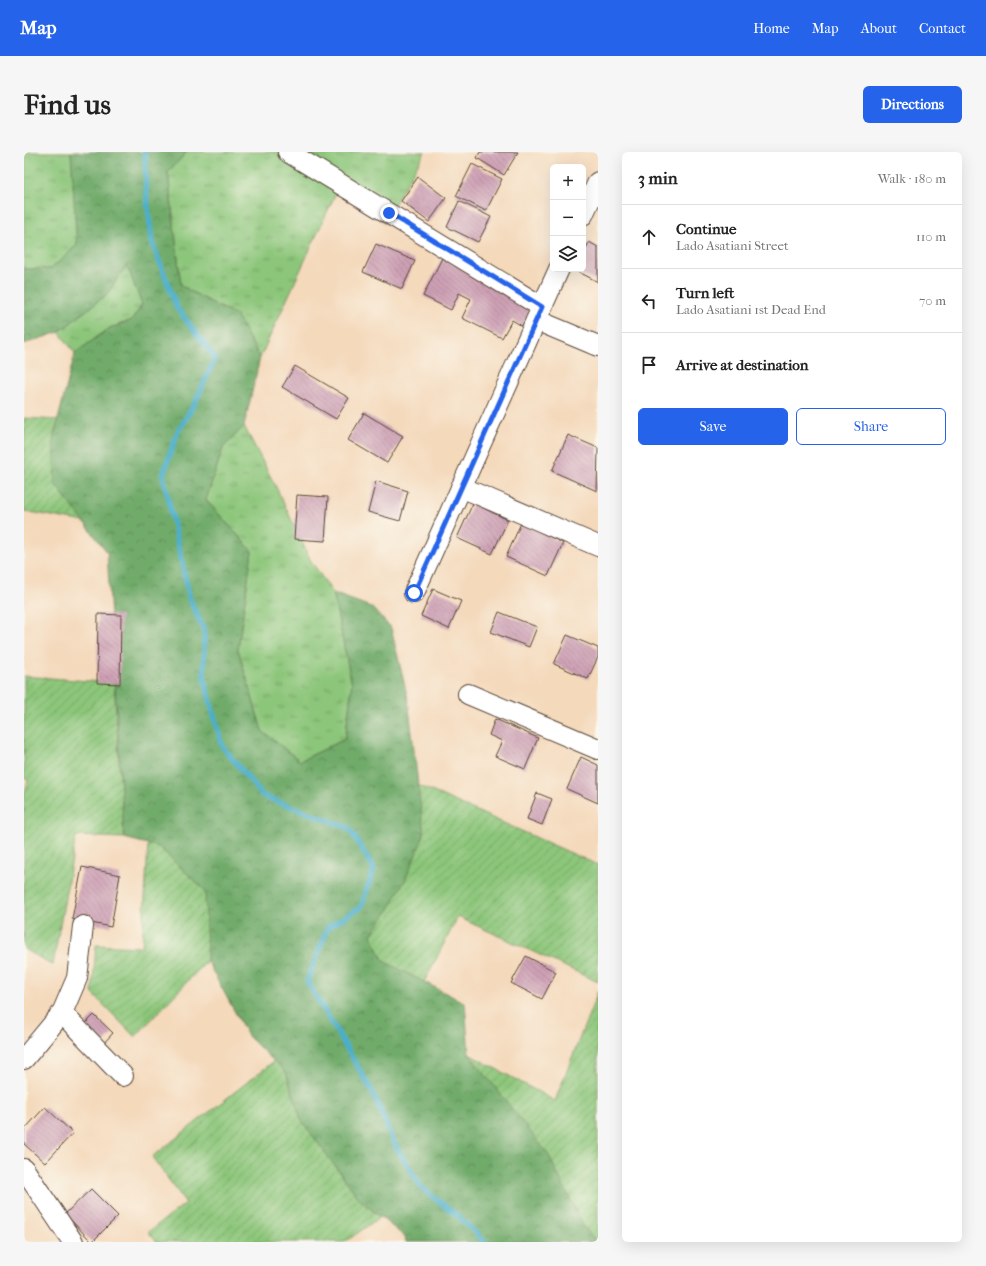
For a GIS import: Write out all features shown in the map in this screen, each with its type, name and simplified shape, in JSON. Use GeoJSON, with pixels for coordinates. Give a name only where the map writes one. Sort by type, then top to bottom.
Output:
{"type":"FeatureCollection","features":[{"type":"Feature","properties":{"kind":"street"},"geometry":{"type":"LineString","coordinates":[[288,152],[539,314],[598,346]]}},
{"type":"Feature","properties":{"kind":"street"},"geometry":{"type":"LineString","coordinates":[[586,208],[598,182]]}},
{"type":"Feature","properties":{"kind":"street"},"geometry":{"type":"LineString","coordinates":[[414,593],[558,272]]}},
{"type":"Feature","properties":{"kind":"street"},"geometry":{"type":"LineString","coordinates":[[461,488],[598,546]]}},
{"type":"Feature","properties":{"kind":"street"},"geometry":{"type":"LineString","coordinates":[[468,694],[598,748]]}},
{"type":"Feature","properties":{"kind":"street"},"geometry":{"type":"LineString","coordinates":[[24,1058],[62,1013],[77,978],[83,926]]}},
{"type":"Feature","properties":{"kind":"street"},"geometry":{"type":"LineString","coordinates":[[62,1013],[123,1076]]}},
{"type":"Feature","properties":{"kind":"street"},"geometry":{"type":"LineString","coordinates":[[24,1169],[73,1242]]}},
{"type":"Feature","properties":{"kind":"green space"},"geometry":{"type":"Polygon","coordinates":[[[24,152],[71,152],[77,245],[51,269],[24,269],[24,152]]]}},
{"type":"Feature","properties":{"kind":"green space"},"geometry":{"type":"Polygon","coordinates":[[[71,152],[187,152],[168,172],[181,286],[237,316],[260,358],[244,426],[223,448],[206,500],[252,551],[238,649],[262,731],[300,761],[345,739],[352,685],[333,593],[371,607],[391,628],[408,699],[424,835],[405,880],[387,913],[371,935],[384,961],[465,1003],[469,1054],[548,1154],[584,1227],[597,1242],[406,1242],[405,1237],[360,1200],[301,1120],[286,1073],[248,1036],[207,961],[205,891],[159,847],[124,838],[107,552],[55,484],[53,439],[75,353],[110,328],[132,320],[142,305],[127,265],[107,294],[59,332],[24,344],[24,269],[51,269],[77,245],[71,152]]]}},
{"type":"Feature","properties":{"kind":"green space"},"geometry":{"type":"Polygon","coordinates":[[[187,152],[425,152],[389,213],[340,184],[260,358],[237,316],[181,286],[168,171],[187,152]]]}},
{"type":"Feature","properties":{"kind":"green space"},"geometry":{"type":"Polygon","coordinates":[[[127,265],[142,305],[132,320],[110,328],[75,353],[59,332],[107,294],[127,265]]]}},
{"type":"Feature","properties":{"kind":"green space"},"geometry":{"type":"Polygon","coordinates":[[[24,418],[58,420],[53,439],[55,484],[84,522],[24,511],[24,418]]]}},
{"type":"Feature","properties":{"kind":"green space"},"geometry":{"type":"Polygon","coordinates":[[[244,426],[276,487],[311,561],[333,593],[352,685],[345,739],[300,761],[262,731],[238,649],[252,551],[206,500],[223,448],[244,426]]]}},
{"type":"Feature","properties":{"kind":"green space"},"geometry":{"type":"Polygon","coordinates":[[[24,676],[114,683],[124,838],[76,836],[53,965],[24,949],[24,796],[28,780],[24,778],[24,676]]]}},
{"type":"Feature","properties":{"kind":"green space"},"geometry":{"type":"Polygon","coordinates":[[[418,785],[598,865],[598,982],[458,917],[424,982],[384,961],[371,935],[387,913],[405,880],[424,835],[418,785]]]}},
{"type":"Feature","properties":{"kind":"green space"},"geometry":{"type":"Polygon","coordinates":[[[148,844],[159,847],[205,891],[207,961],[135,1037],[92,993],[96,945],[142,947],[148,844]]]}},
{"type":"Feature","properties":{"kind":"green space"},"geometry":{"type":"Polygon","coordinates":[[[598,991],[597,1242],[584,1227],[548,1154],[469,1054],[555,1101],[598,991]]]}},
{"type":"Feature","properties":{"kind":"green space"},"geometry":{"type":"Polygon","coordinates":[[[274,1061],[286,1073],[301,1120],[360,1200],[380,1217],[345,1242],[157,1242],[148,1232],[186,1203],[152,1157],[274,1061]]]}},
{"type":"Feature","properties":{"kind":"building"},"geometry":{"type":"Polygon","coordinates":[[[480,152],[518,152],[504,175],[477,158],[480,152]]]}},
{"type":"Feature","properties":{"kind":"building"},"geometry":{"type":"Polygon","coordinates":[[[472,164],[502,179],[486,211],[456,196],[472,164]]]}},
{"type":"Feature","properties":{"kind":"building"},"geometry":{"type":"Polygon","coordinates":[[[418,177],[446,198],[429,222],[401,201],[418,177]]]}},
{"type":"Feature","properties":{"kind":"building"},"geometry":{"type":"Polygon","coordinates":[[[459,201],[491,217],[478,242],[447,227],[459,201]]]}},
{"type":"Feature","properties":{"kind":"building"},"geometry":{"type":"Polygon","coordinates":[[[589,242],[598,247],[598,282],[579,272],[586,272],[586,248],[589,242]]]}},
{"type":"Feature","properties":{"kind":"building"},"geometry":{"type":"Polygon","coordinates":[[[376,244],[415,261],[402,289],[363,272],[376,244]]]}},
{"type":"Feature","properties":{"kind":"building"},"geometry":{"type":"Polygon","coordinates":[[[442,258],[533,305],[522,326],[512,320],[502,338],[462,318],[471,299],[459,293],[451,310],[423,296],[442,258]]]}},
{"type":"Feature","properties":{"kind":"building"},"geometry":{"type":"Polygon","coordinates":[[[295,366],[349,398],[336,419],[282,387],[295,366]]]}},
{"type":"Feature","properties":{"kind":"building"},"geometry":{"type":"Polygon","coordinates":[[[364,413],[403,436],[387,463],[348,440],[364,413]]]}},
{"type":"Feature","properties":{"kind":"building"},"geometry":{"type":"Polygon","coordinates":[[[568,435],[598,448],[597,491],[552,471],[568,435]]]}},
{"type":"Feature","properties":{"kind":"building"},"geometry":{"type":"Polygon","coordinates":[[[376,481],[408,491],[400,521],[368,512],[376,481]]]}},
{"type":"Feature","properties":{"kind":"building"},"geometry":{"type":"Polygon","coordinates":[[[297,495],[328,497],[325,541],[294,539],[297,495]]]}},
{"type":"Feature","properties":{"kind":"building"},"geometry":{"type":"Polygon","coordinates":[[[473,503],[508,520],[492,554],[457,538],[473,503]]]}},
{"type":"Feature","properties":{"kind":"building"},"geometry":{"type":"Polygon","coordinates":[[[521,523],[563,543],[548,576],[506,557],[521,523]]]}},
{"type":"Feature","properties":{"kind":"building"},"geometry":{"type":"Polygon","coordinates":[[[433,589],[461,601],[449,629],[421,616],[433,589]]]}},
{"type":"Feature","properties":{"kind":"building"},"geometry":{"type":"Polygon","coordinates":[[[499,612],[537,627],[529,647],[491,632],[499,612]]]}},
{"type":"Feature","properties":{"kind":"building"},"geometry":{"type":"Polygon","coordinates":[[[98,614],[121,615],[120,684],[97,683],[98,614]]]}},
{"type":"Feature","properties":{"kind":"building"},"geometry":{"type":"Polygon","coordinates":[[[567,635],[598,648],[598,657],[588,679],[554,664],[567,635]]]}},
{"type":"Feature","properties":{"kind":"building"},"geometry":{"type":"Polygon","coordinates":[[[495,719],[538,738],[525,769],[495,756],[502,741],[489,735],[495,719]]]}},
{"type":"Feature","properties":{"kind":"building"},"geometry":{"type":"Polygon","coordinates":[[[581,757],[598,765],[598,803],[567,789],[581,757]]]}},
{"type":"Feature","properties":{"kind":"building"},"geometry":{"type":"Polygon","coordinates":[[[537,793],[552,799],[542,825],[527,819],[537,793]]]}},
{"type":"Feature","properties":{"kind":"building"},"geometry":{"type":"Polygon","coordinates":[[[82,867],[120,875],[111,927],[72,919],[82,867]]]}},
{"type":"Feature","properties":{"kind":"building"},"geometry":{"type":"Polygon","coordinates":[[[526,956],[556,972],[542,999],[511,983],[526,956]]]}},
{"type":"Feature","properties":{"kind":"building"},"geometry":{"type":"Polygon","coordinates":[[[94,1015],[113,1033],[102,1045],[82,1027],[94,1015]]]}},
{"type":"Feature","properties":{"kind":"building"},"geometry":{"type":"Polygon","coordinates":[[[45,1107],[73,1133],[45,1163],[24,1144],[24,1130],[45,1107]]]}},
{"type":"Feature","properties":{"kind":"building"},"geometry":{"type":"Polygon","coordinates":[[[91,1189],[118,1216],[92,1242],[65,1214],[91,1189]]]}},
{"type":"Feature","properties":{"kind":"waterway"},"geometry":{"type":"LineString","coordinates":[[145,152],[146,189],[152,242],[177,308],[215,358],[195,403],[178,431],[163,475],[190,600],[204,630],[204,677],[222,746],[263,796],[349,828],[374,869],[361,907],[328,927],[307,981],[372,1091],[395,1145],[422,1188],[459,1217],[485,1242]]}},
{"type":"Feature","properties":{"kind":"route"},"geometry":{"type":"LineString","coordinates":[[389,213],[542,307],[414,593]]}}]}
